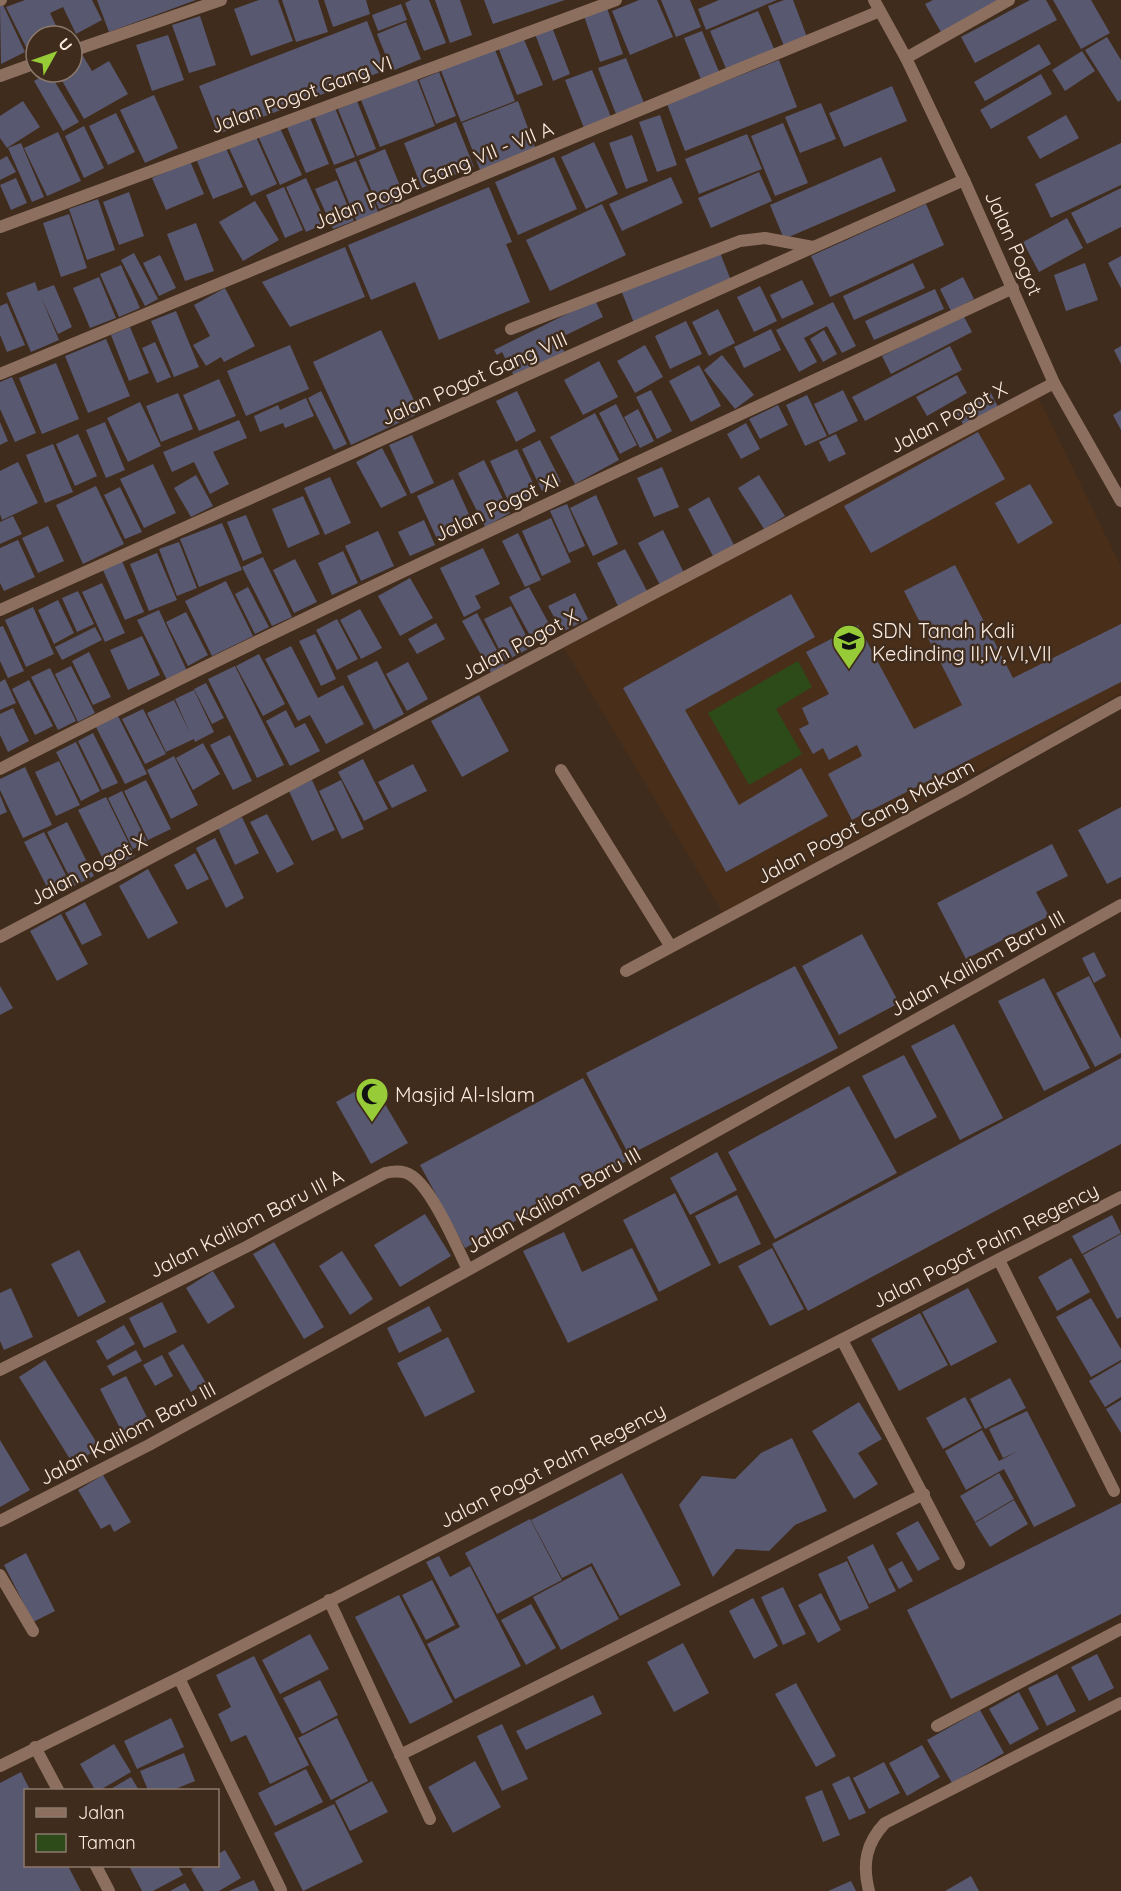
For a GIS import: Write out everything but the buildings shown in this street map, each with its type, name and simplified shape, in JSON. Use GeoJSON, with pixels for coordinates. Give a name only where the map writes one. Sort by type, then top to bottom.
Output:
{"type":"FeatureCollection","features":[{"type":"Feature","properties":{"kind":"street"},"geometry":{"type":"LineString","coordinates":[[84,47],[221,0]]}},
{"type":"Feature","properties":{"kind":"street","name":"Jalan Pogot Gang VI"},"geometry":{"type":"LineString","coordinates":[[0,227],[616,0]]}},
{"type":"Feature","properties":{"kind":"street"},"geometry":{"type":"LineString","coordinates":[[906,58],[1009,0]]}},
{"type":"Feature","properties":{"kind":"street","name":"Jalan Pogot"},"geometry":{"type":"LineString","coordinates":[[877,5],[906,58],[964,180],[1054,383],[1121,501]]}},
{"type":"Feature","properties":{"kind":"street","name":"Jalan Pogot Gang VII - VII A"},"geometry":{"type":"LineString","coordinates":[[0,374],[877,5]]}},
{"type":"Feature","properties":{"kind":"street"},"geometry":{"type":"LineString","coordinates":[[0,76],[24,67]]}},
{"type":"Feature","properties":{"kind":"street","name":"Jalan Pogot Gang VIII"},"geometry":{"type":"LineString","coordinates":[[0,610],[964,180]]}},
{"type":"Feature","properties":{"kind":"street"},"geometry":{"type":"LineString","coordinates":[[511,328],[740,241],[765,237],[813,248]]}},
{"type":"Feature","properties":{"kind":"street","name":"Jalan Pogot XI"},"geometry":{"type":"LineString","coordinates":[[0,769],[74,731],[430,560],[1012,288]]}},
{"type":"Feature","properties":{"kind":"street","name":"Jalan Pogot X"},"geometry":{"type":"LineString","coordinates":[[0,937],[1054,383]]}},
{"type":"Feature","properties":{"kind":"street","name":"Jalan Pogot Gang Makam"},"geometry":{"type":"LineString","coordinates":[[626,971],[964,790],[1121,702]]}},
{"type":"Feature","properties":{"kind":"street"},"geometry":{"type":"LineString","coordinates":[[561,770],[671,947]]}},
{"type":"Feature","properties":{"kind":"street","name":"Jalan Kalilom Baru III"},"geometry":{"type":"LineString","coordinates":[[0,1521],[149,1445],[468,1270],[1121,905]]}},
{"type":"Feature","properties":{"kind":"street","name":"Jalan Kalilom Baru III A"},"geometry":{"type":"LineString","coordinates":[[0,1370],[246,1247],[385,1173],[397,1171],[412,1176],[424,1187],[468,1270]]}},
{"type":"Feature","properties":{"kind":"street","name":"Jalan Pogot Palm Regency"},"geometry":{"type":"LineString","coordinates":[[0,1766],[179,1678],[1121,1197]]}},
{"type":"Feature","properties":{"kind":"street"},"geometry":{"type":"LineString","coordinates":[[999,1260],[1114,1491]]}},
{"type":"Feature","properties":{"kind":"street"},"geometry":{"type":"LineString","coordinates":[[842,1340],[959,1564]]}},
{"type":"Feature","properties":{"kind":"street"},"geometry":{"type":"LineString","coordinates":[[400,1755],[924,1494]]}},
{"type":"Feature","properties":{"kind":"street"},"geometry":{"type":"LineString","coordinates":[[0,1575],[33,1631]]}},
{"type":"Feature","properties":{"kind":"street"},"geometry":{"type":"LineString","coordinates":[[329,1600],[430,1819]]}},
{"type":"Feature","properties":{"kind":"street"},"geometry":{"type":"LineString","coordinates":[[937,1726],[1121,1629]]}},
{"type":"Feature","properties":{"kind":"street"},"geometry":{"type":"LineString","coordinates":[[179,1678],[281,1890]]}},
{"type":"Feature","properties":{"kind":"street"},"geometry":{"type":"LineString","coordinates":[[869,1891],[866,1857],[873,1836],[885,1823],[1121,1703]]}},
{"type":"Feature","properties":{"kind":"street"},"geometry":{"type":"LineString","coordinates":[[35,1747],[56,1789]]}},
{"type":"Feature","properties":{"kind":"street"},"geometry":{"type":"LineString","coordinates":[[97,1867],[109,1891]]}},
{"type":"Feature","properties":{"kind":"shaded area","name":"SDN Tanah Kali Kedinding II,IV,VI,VII"},"geometry":{"type":"Polygon","coordinates":[[[1037,395],[1121,567],[1121,693],[723,913],[564,648],[1037,395]]]}},
{"type":"Feature","properties":{"kind":"green space"},"geometry":{"type":"Polygon","coordinates":[[[798,661],[812,687],[776,709],[802,754],[749,785],[708,713],[798,661]]]}},
{"type":"Feature","properties":{"kind":"place","name":"SDN Tanah Kali Kedinding II,IV,VI,VII"},"geometry":{"type":"Point","coordinates":[849,670]}},
{"type":"Feature","properties":{"kind":"place","name":"Masjid Al-Islam"},"geometry":{"type":"Point","coordinates":[372,1123]}}]}
